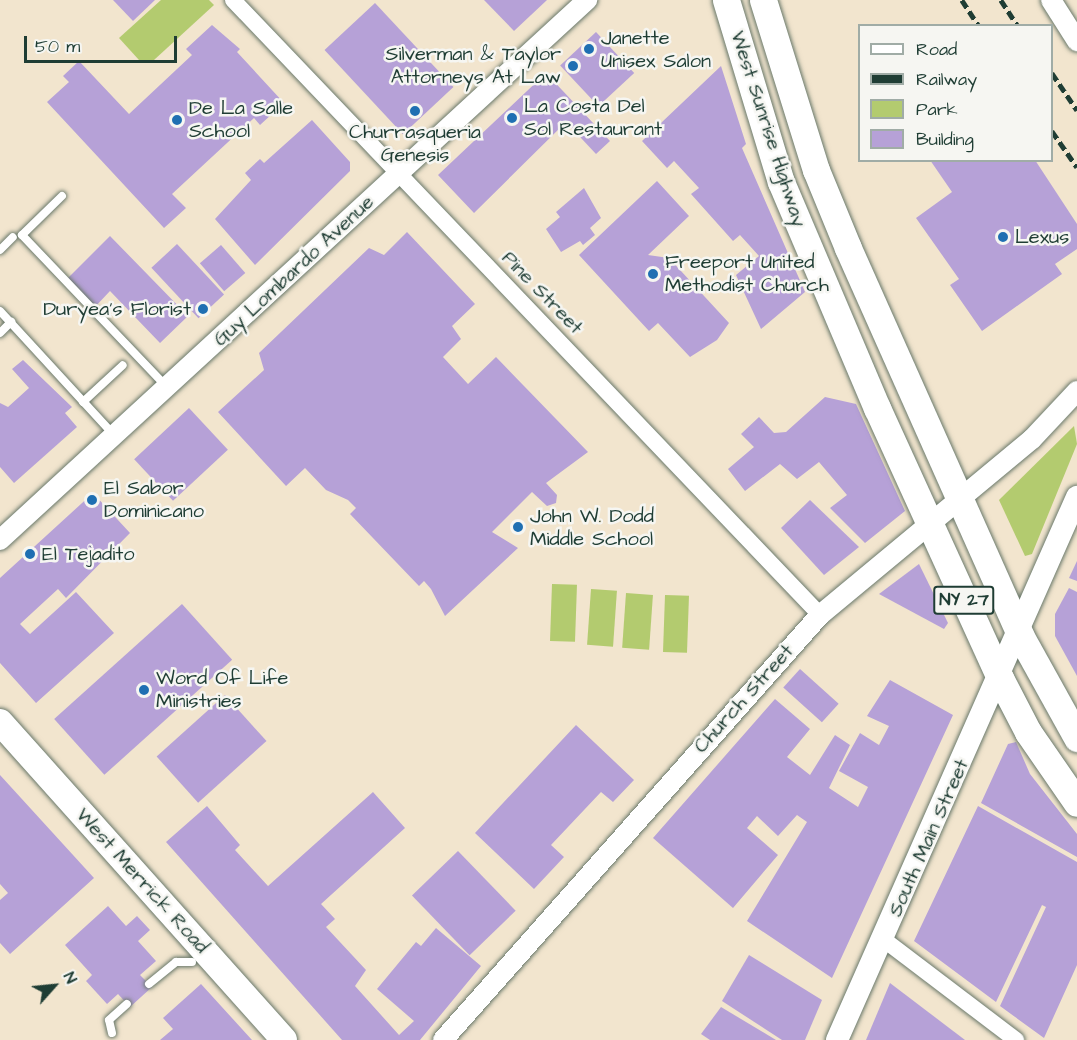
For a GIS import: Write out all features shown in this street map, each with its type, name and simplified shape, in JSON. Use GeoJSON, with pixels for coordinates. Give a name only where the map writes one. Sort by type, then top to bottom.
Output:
{"type":"FeatureCollection","features":[{"type":"Feature","properties":{"kind":"highway","name":"West Sunrise Highway"},"geometry":{"type":"LineString","coordinates":[[726,0],[781,182],[928,522]]}},
{"type":"Feature","properties":{"kind":"highway","name":"West Sunrise Highway"},"geometry":{"type":"LineString","coordinates":[[763,0],[816,170],[957,498]]}},
{"type":"Feature","properties":{"kind":"highway","name":"NY 27"},"geometry":{"type":"LineString","coordinates":[[957,498],[1020,635],[1077,738]]}},
{"type":"Feature","properties":{"kind":"highway","name":"NY 27"},"geometry":{"type":"LineString","coordinates":[[928,522],[999,678],[1028,732],[1077,803]]}},
{"type":"Feature","properties":{"kind":"main road","name":"South Main Street"},"geometry":{"type":"LineString","coordinates":[[837,1040],[1020,635],[1077,497]]}},
{"type":"Feature","properties":{"kind":"main road","name":"West Merrick Road"},"geometry":{"type":"LineString","coordinates":[[0,722],[284,1040]]}},
{"type":"Feature","properties":{"kind":"street","name":"Pine Street"},"geometry":{"type":"LineString","coordinates":[[233,0],[820,615]]}},
{"type":"Feature","properties":{"kind":"street","name":"Guy Lombardo Avenue"},"geometry":{"type":"LineString","coordinates":[[0,540],[586,0]]}},
{"type":"Feature","properties":{"kind":"street"},"geometry":{"type":"LineString","coordinates":[[1051,0],[1077,41]]}},
{"type":"Feature","properties":{"kind":"street","name":"Church Street"},"geometry":{"type":"LineString","coordinates":[[443,1040],[820,615],[928,522],[1032,439],[1077,391]]}},
{"type":"Feature","properties":{"kind":"street"},"geometry":{"type":"LineString","coordinates":[[883,939],[1016,1040]]}},
{"type":"Feature","properties":{"kind":"lane"},"geometry":{"type":"LineString","coordinates":[[62,196],[22,234],[167,388]]}},
{"type":"Feature","properties":{"kind":"lane"},"geometry":{"type":"LineString","coordinates":[[0,250],[13,237]]}},
{"type":"Feature","properties":{"kind":"lane"},"geometry":{"type":"LineString","coordinates":[[0,311],[113,435]]}},
{"type":"Feature","properties":{"kind":"lane"},"geometry":{"type":"LineString","coordinates":[[0,333],[11,322]]}},
{"type":"Feature","properties":{"kind":"lane"},"geometry":{"type":"LineString","coordinates":[[83,402],[123,365]]}},
{"type":"Feature","properties":{"kind":"lane"},"geometry":{"type":"LineString","coordinates":[[149,984],[176,962],[192,962]]}},
{"type":"Feature","properties":{"kind":"lane"},"geometry":{"type":"LineString","coordinates":[[112,1033],[109,1020],[127,1004]]}},
{"type":"Feature","properties":{"kind":"green space"},"geometry":{"type":"Polygon","coordinates":[[[161,0],[209,0],[214,5],[154,60],[139,60],[119,38],[161,0]]]}},
{"type":"Feature","properties":{"kind":"green space"},"geometry":{"type":"Polygon","coordinates":[[[1074,426],[1077,444],[1032,554],[1025,556],[999,500],[1074,426]]]}},
{"type":"Feature","properties":{"kind":"green space"},"geometry":{"type":"Polygon","coordinates":[[[552,584],[577,585],[575,642],[550,641],[552,584]]]}},
{"type":"Feature","properties":{"kind":"green space"},"geometry":{"type":"Polygon","coordinates":[[[591,589],[617,591],[613,647],[587,645],[591,589]]]}},
{"type":"Feature","properties":{"kind":"green space"},"geometry":{"type":"Polygon","coordinates":[[[626,593],[653,595],[649,650],[622,648],[626,593]]]}},
{"type":"Feature","properties":{"kind":"green space"},"geometry":{"type":"Polygon","coordinates":[[[665,595],[689,596],[687,653],[663,652],[665,595]]]}},
{"type":"Feature","properties":{"kind":"building"},"geometry":{"type":"Polygon","coordinates":[[[113,0],[155,0],[133,21],[113,0]]]}},
{"type":"Feature","properties":{"kind":"building"},"geometry":{"type":"Polygon","coordinates":[[[484,0],[547,0],[514,31],[484,0]]]}},
{"type":"Feature","properties":{"kind":"building"},"geometry":{"type":"Polygon","coordinates":[[[375,3],[453,87],[403,134],[325,50],[375,3]]]}},
{"type":"Feature","properties":{"kind":"building"},"geometry":{"type":"Polygon","coordinates":[[[212,25],[240,49],[237,52],[284,103],[260,125],[254,118],[172,194],[186,208],[164,228],[47,102],[69,82],[63,76],[79,61],[129,114],[192,55],[186,49],[212,25]]]}},
{"type":"Feature","properties":{"kind":"building"},"geometry":{"type":"Polygon","coordinates":[[[596,32],[634,73],[598,106],[560,65],[596,32]]]}},
{"type":"Feature","properties":{"kind":"building"},"geometry":{"type":"Polygon","coordinates":[[[721,66],[746,144],[742,148],[805,292],[761,329],[736,275],[759,256],[740,235],[733,241],[691,194],[699,188],[674,161],[667,168],[642,141],[721,66]]]}},
{"type":"Feature","properties":{"kind":"building"},"geometry":{"type":"Polygon","coordinates":[[[546,73],[610,141],[596,154],[566,122],[474,213],[438,175],[546,73]]]}},
{"type":"Feature","properties":{"kind":"building"},"geometry":{"type":"Polygon","coordinates":[[[312,120],[350,162],[350,171],[255,265],[215,219],[251,180],[245,173],[260,159],[264,163],[312,120]]]}},
{"type":"Feature","properties":{"kind":"building","name":"Lexus"},"geometry":{"type":"Polygon","coordinates":[[[931,162],[1036,162],[1077,224],[1077,249],[1055,264],[1062,274],[982,331],[950,285],[959,279],[916,218],[952,192],[931,162]]]}},
{"type":"Feature","properties":{"kind":"building"},"geometry":{"type":"Polygon","coordinates":[[[657,181],[689,216],[648,255],[669,258],[729,323],[717,340],[690,357],[658,323],[649,331],[579,255],[657,181]]]}},
{"type":"Feature","properties":{"kind":"building"},"geometry":{"type":"Polygon","coordinates":[[[584,188],[601,218],[590,228],[595,235],[583,245],[580,241],[561,252],[546,229],[560,217],[556,212],[584,188]]]}},
{"type":"Feature","properties":{"kind":"building"},"geometry":{"type":"Polygon","coordinates":[[[407,232],[475,304],[452,326],[461,339],[443,357],[468,384],[496,357],[588,452],[546,483],[557,495],[556,503],[547,506],[532,492],[492,532],[518,548],[445,616],[431,589],[424,581],[419,586],[350,514],[356,508],[348,500],[326,490],[305,468],[286,486],[218,412],[264,370],[259,353],[369,248],[384,255],[407,232]]]}},
{"type":"Feature","properties":{"kind":"building"},"geometry":{"type":"Polygon","coordinates":[[[110,236],[188,316],[160,343],[110,291],[94,308],[67,279],[110,236]]]}},
{"type":"Feature","properties":{"kind":"building"},"geometry":{"type":"Polygon","coordinates":[[[177,244],[224,294],[198,318],[151,268],[177,244]]]}},
{"type":"Feature","properties":{"kind":"building"},"geometry":{"type":"Polygon","coordinates":[[[221,245],[245,273],[224,291],[200,263],[221,245]]]}},
{"type":"Feature","properties":{"kind":"building"},"geometry":{"type":"Polygon","coordinates":[[[23,360],[72,407],[65,413],[77,427],[14,483],[0,467],[0,403],[8,407],[29,388],[12,369],[23,360]]]}},
{"type":"Feature","properties":{"kind":"building"},"geometry":{"type":"Polygon","coordinates":[[[825,397],[856,404],[905,511],[865,543],[830,508],[847,495],[819,462],[797,479],[780,464],[745,491],[728,469],[754,447],[741,434],[759,417],[774,433],[786,432],[825,397]]]}},
{"type":"Feature","properties":{"kind":"building"},"geometry":{"type":"Polygon","coordinates":[[[189,408],[228,450],[173,501],[134,459],[189,408]]]}},
{"type":"Feature","properties":{"kind":"building"},"geometry":{"type":"Polygon","coordinates":[[[93,493],[130,533],[66,598],[58,589],[20,624],[30,634],[76,592],[114,633],[36,703],[0,663],[0,578],[93,493]]]}},
{"type":"Feature","properties":{"kind":"building"},"geometry":{"type":"Polygon","coordinates":[[[810,500],[859,547],[824,575],[781,528],[810,500]]]}},
{"type":"Feature","properties":{"kind":"building"},"geometry":{"type":"Polygon","coordinates":[[[1077,561],[1077,581],[1069,578],[1077,561]]]}},
{"type":"Feature","properties":{"kind":"building"},"geometry":{"type":"Polygon","coordinates":[[[919,564],[948,623],[944,629],[879,594],[919,564]]]}},
{"type":"Feature","properties":{"kind":"building"},"geometry":{"type":"Polygon","coordinates":[[[1069,588],[1077,592],[1077,676],[1055,636],[1055,614],[1069,588]]]}},
{"type":"Feature","properties":{"kind":"building","name":"Word Of Life Ministries"},"geometry":{"type":"Polygon","coordinates":[[[182,604],[232,660],[104,775],[54,719],[182,604]]]}},
{"type":"Feature","properties":{"kind":"building"},"geometry":{"type":"Polygon","coordinates":[[[800,669],[839,704],[822,722],[783,688],[800,669]]]}},
{"type":"Feature","properties":{"kind":"building"},"geometry":{"type":"Polygon","coordinates":[[[890,680],[953,715],[832,978],[747,921],[807,822],[797,815],[778,836],[757,816],[747,828],[778,855],[733,908],[653,838],[775,699],[810,729],[787,757],[810,775],[835,735],[850,745],[829,788],[858,807],[868,787],[839,771],[860,733],[879,745],[889,726],[867,716],[890,680]]]}},
{"type":"Feature","properties":{"kind":"building"},"geometry":{"type":"Polygon","coordinates":[[[225,695],[266,741],[198,803],[157,757],[225,695]]]}},
{"type":"Feature","properties":{"kind":"building"},"geometry":{"type":"Polygon","coordinates":[[[576,725],[634,780],[613,802],[601,792],[551,845],[564,857],[534,889],[475,833],[576,725]]]}},
{"type":"Feature","properties":{"kind":"building"},"geometry":{"type":"Polygon","coordinates":[[[1016,742],[1030,774],[1077,834],[1077,857],[981,803],[1008,744],[1016,742]]]}},
{"type":"Feature","properties":{"kind":"building"},"geometry":{"type":"Polygon","coordinates":[[[0,775],[94,878],[10,954],[0,943],[0,900],[8,893],[0,884],[0,775]]]}},
{"type":"Feature","properties":{"kind":"building"},"geometry":{"type":"Polygon","coordinates":[[[373,792],[405,828],[321,904],[335,919],[326,927],[366,970],[355,986],[399,1035],[414,1021],[377,989],[416,942],[421,946],[436,928],[481,966],[420,1040],[342,1040],[166,842],[207,806],[240,845],[235,850],[268,886],[373,792]]]}},
{"type":"Feature","properties":{"kind":"building"},"geometry":{"type":"Polygon","coordinates":[[[978,806],[1077,862],[1077,965],[1044,1038],[1000,1006],[1046,907],[1042,905],[996,1002],[914,941],[978,806]]]}},
{"type":"Feature","properties":{"kind":"building"},"geometry":{"type":"Polygon","coordinates":[[[458,851],[516,911],[470,955],[412,895],[458,851]]]}},
{"type":"Feature","properties":{"kind":"building"},"geometry":{"type":"Polygon","coordinates":[[[108,906],[126,926],[137,916],[150,930],[138,941],[156,961],[140,975],[152,987],[130,1007],[118,994],[107,1004],[86,981],[92,975],[65,945],[108,906]]]}},
{"type":"Feature","properties":{"kind":"building"},"geometry":{"type":"Polygon","coordinates":[[[749,955],[822,1000],[805,1040],[782,1040],[722,1001],[749,955]]]}},
{"type":"Feature","properties":{"kind":"building"},"geometry":{"type":"Polygon","coordinates":[[[890,983],[965,1040],[866,1040],[890,983]]]}},
{"type":"Feature","properties":{"kind":"building"},"geometry":{"type":"Polygon","coordinates":[[[201,984],[252,1040],[160,1040],[173,1029],[163,1018],[201,984]]]}},
{"type":"Feature","properties":{"kind":"building"},"geometry":{"type":"Polygon","coordinates":[[[721,1007],[776,1040],[710,1040],[701,1034],[721,1007]]]}},
{"type":"Feature","properties":{"kind":"railway"},"geometry":{"type":"LineString","coordinates":[[962,0],[978,24]]}},
{"type":"Feature","properties":{"kind":"railway"},"geometry":{"type":"LineString","coordinates":[[1001,0],[1017,24]]}},
{"type":"Feature","properties":{"kind":"railway"},"geometry":{"type":"LineString","coordinates":[[1053,74],[1077,110]]}},
{"type":"Feature","properties":{"kind":"railway"},"geometry":{"type":"LineString","coordinates":[[1053,132],[1077,167]]}},
{"type":"Feature","properties":{"kind":"place","name":"Janette Unisex Salon"},"geometry":{"type":"Point","coordinates":[589,49]}},
{"type":"Feature","properties":{"kind":"place","name":"Silverman & Taylor Attorneys At Law"},"geometry":{"type":"Point","coordinates":[573,66]}},
{"type":"Feature","properties":{"kind":"place","name":"Churrasqueria Genesis"},"geometry":{"type":"Point","coordinates":[415,111]}},
{"type":"Feature","properties":{"kind":"place","name":"La Costa Del Sol Restaurant"},"geometry":{"type":"Point","coordinates":[512,118]}},
{"type":"Feature","properties":{"kind":"place","name":"De La Salle School"},"geometry":{"type":"Point","coordinates":[177,120]}},
{"type":"Feature","properties":{"kind":"place","name":"Lexus"},"geometry":{"type":"Point","coordinates":[1003,237]}},
{"type":"Feature","properties":{"kind":"place","name":"Freeport United Methodist Church"},"geometry":{"type":"Point","coordinates":[653,274]}},
{"type":"Feature","properties":{"kind":"place","name":"Duryea’s Florist"},"geometry":{"type":"Point","coordinates":[203,309]}},
{"type":"Feature","properties":{"kind":"place","name":"El Sabor Dominicano"},"geometry":{"type":"Point","coordinates":[92,500]}},
{"type":"Feature","properties":{"kind":"place","name":"John W. Dodd Middle School"},"geometry":{"type":"Point","coordinates":[518,527]}},
{"type":"Feature","properties":{"kind":"place","name":"El Tejadito"},"geometry":{"type":"Point","coordinates":[30,554]}},
{"type":"Feature","properties":{"kind":"place","name":"Word Of Life Ministries"},"geometry":{"type":"Point","coordinates":[144,690]}}]}
